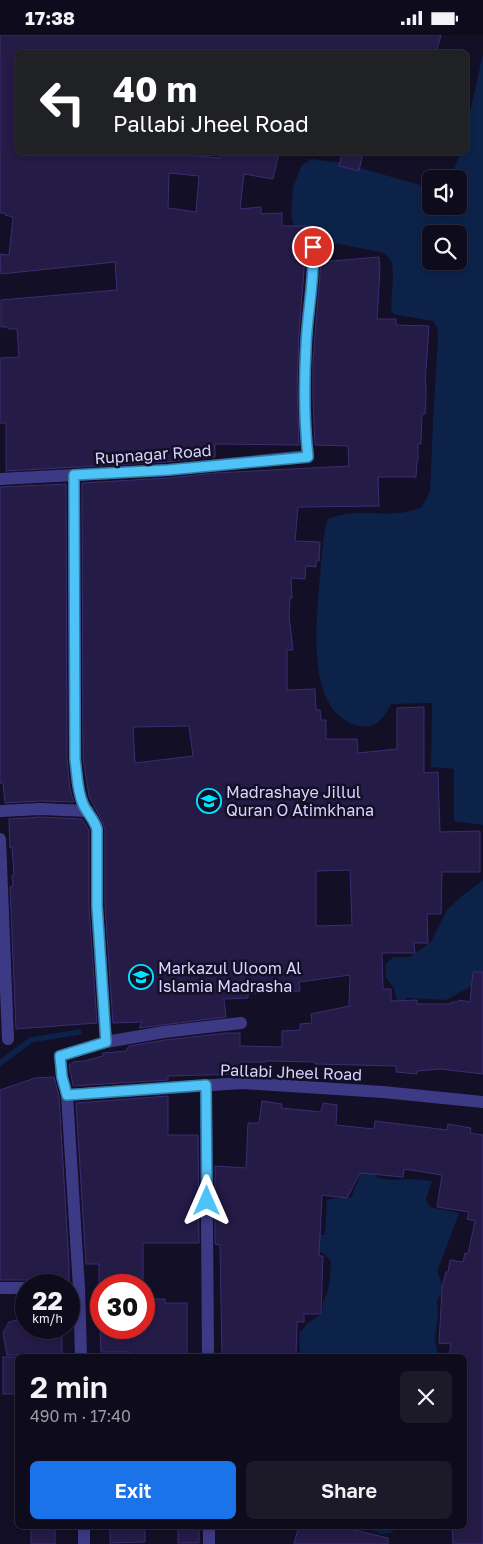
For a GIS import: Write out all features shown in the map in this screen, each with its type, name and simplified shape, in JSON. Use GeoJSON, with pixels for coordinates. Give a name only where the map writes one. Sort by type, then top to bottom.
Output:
{"type":"FeatureCollection","features":[{"type":"Feature","properties":{"kind":"street","name":"Rupnagar Road"},"geometry":{"type":"LineString","coordinates":[[0,479],[168,470],[308,457],[306,346],[313,271],[313,247]]}},
{"type":"Feature","properties":{"kind":"street"},"geometry":{"type":"LineString","coordinates":[[74,475],[75,759],[83,803],[94,819],[97,829],[97,906],[106,1042]]}},
{"type":"Feature","properties":{"kind":"street"},"geometry":{"type":"LineString","coordinates":[[0,811],[40,809],[88,811]]}},
{"type":"Feature","properties":{"kind":"street"},"geometry":{"type":"LineString","coordinates":[[0,839],[8,1039]]}},
{"type":"Feature","properties":{"kind":"street"},"geometry":{"type":"LineString","coordinates":[[73,1274],[67,1095],[62,1077],[60,1056],[106,1042],[146,1034],[241,1023]]}},
{"type":"Feature","properties":{"kind":"street","name":"Pallabi Jheel Road"},"geometry":{"type":"LineString","coordinates":[[67,1095],[242,1083],[383,1092],[483,1102]]}},
{"type":"Feature","properties":{"kind":"street"},"geometry":{"type":"LineString","coordinates":[[206,1085],[208,1354]]}},
{"type":"Feature","properties":{"kind":"street"},"geometry":{"type":"LineString","coordinates":[[0,1289],[15,1288]]}},
{"type":"Feature","properties":{"kind":"street"},"geometry":{"type":"LineString","coordinates":[[79,1339],[81,1354]]}},
{"type":"Feature","properties":{"kind":"street"},"geometry":{"type":"LineString","coordinates":[[84,1529],[84,1544]]}},
{"type":"Feature","properties":{"kind":"street"},"geometry":{"type":"LineString","coordinates":[[209,1529],[209,1544]]}},
{"type":"Feature","properties":{"kind":"water"},"geometry":{"type":"Polygon","coordinates":[[[483,54],[483,825],[454,821],[454,769],[431,767],[432,703],[391,704],[381,719],[373,725],[356,725],[340,717],[329,703],[322,686],[316,645],[326,524],[328,519],[345,514],[399,513],[422,507],[430,491],[438,337],[437,327],[433,321],[393,314],[391,309],[392,262],[384,253],[329,242],[296,230],[291,216],[293,187],[302,165],[311,159],[342,163],[422,185],[422,215],[467,215],[467,170],[453,170],[459,155],[469,155],[469,117],[483,54]]]}},
{"type":"Feature","properties":{"kind":"water"},"geometry":{"type":"Polygon","coordinates":[[[483,880],[483,987],[472,986],[446,1000],[406,998],[403,1008],[398,1006],[394,988],[386,978],[385,965],[393,957],[410,957],[431,942],[447,910],[483,880]]]}},
{"type":"Feature","properties":{"kind":"water"},"geometry":{"type":"Polygon","coordinates":[[[372,1168],[377,1178],[432,1181],[426,1199],[430,1207],[459,1213],[437,1272],[444,1288],[437,1301],[438,1314],[435,1341],[438,1354],[300,1354],[299,1333],[308,1323],[322,1314],[323,1302],[327,1294],[330,1278],[331,1261],[318,1251],[318,1235],[325,1235],[327,1200],[351,1198],[361,1173],[372,1168]]]}},
{"type":"Feature","properties":{"kind":"water"},"geometry":{"type":"Polygon","coordinates":[[[366,1529],[397,1529],[390,1533],[381,1534],[366,1529]]]}},
{"type":"Feature","properties":{"kind":"building"},"geometry":{"type":"Polygon","coordinates":[[[0,35],[441,35],[437,50],[15,50],[15,155],[188,155],[220,158],[220,155],[279,155],[273,179],[244,174],[240,209],[261,207],[261,214],[282,213],[282,226],[312,226],[312,239],[306,243],[305,247],[299,333],[297,387],[299,445],[215,444],[215,457],[167,462],[6,471],[6,423],[0,423],[0,358],[19,357],[17,329],[1,327],[1,300],[117,290],[115,262],[1,274],[0,254],[9,255],[13,217],[5,215],[5,213],[0,213],[0,35]],[[169,173],[168,208],[196,212],[199,176],[169,173]]]}},
{"type":"Feature","properties":{"kind":"building"},"geometry":{"type":"Polygon","coordinates":[[[342,155],[363,155],[359,171],[339,166],[342,155]]]}},
{"type":"Feature","properties":{"kind":"building"},"geometry":{"type":"Polygon","coordinates":[[[379,257],[377,319],[396,319],[396,325],[429,326],[425,414],[422,414],[421,444],[418,444],[416,477],[378,477],[379,506],[298,507],[295,541],[320,542],[319,561],[316,561],[316,567],[306,566],[305,579],[291,578],[292,598],[290,598],[289,616],[293,650],[287,650],[287,690],[315,689],[316,710],[320,710],[321,720],[326,720],[326,739],[357,739],[358,753],[397,749],[397,708],[424,707],[424,773],[438,772],[440,832],[480,831],[480,872],[442,872],[441,914],[427,914],[428,943],[414,943],[415,953],[382,953],[383,989],[391,989],[391,1001],[417,1000],[417,1004],[451,1004],[459,1000],[470,1002],[473,972],[483,972],[483,1074],[440,1069],[417,1071],[417,1074],[396,1072],[396,1066],[266,1061],[240,1062],[240,1074],[168,1076],[168,1080],[73,1086],[69,1064],[103,1056],[103,1053],[126,1051],[129,1046],[165,1040],[227,1033],[240,1033],[240,1046],[282,1047],[282,1031],[300,1030],[300,1024],[312,1023],[311,1014],[349,1006],[350,975],[299,982],[300,991],[248,994],[248,998],[224,999],[226,1017],[139,1028],[142,1022],[113,1023],[105,906],[105,829],[89,796],[83,758],[82,483],[215,473],[349,466],[348,446],[315,445],[313,360],[321,262],[379,257]],[[189,726],[133,727],[135,763],[193,756],[189,726]],[[350,870],[316,871],[316,926],[352,925],[350,870]]]}},
{"type":"Feature","properties":{"kind":"building"},"geometry":{"type":"Polygon","coordinates":[[[66,484],[67,759],[70,789],[74,802],[5,803],[3,783],[0,783],[0,487],[66,484]]]}},
{"type":"Feature","properties":{"kind":"building"},"geometry":{"type":"Polygon","coordinates":[[[40,817],[82,819],[89,830],[89,907],[97,1023],[16,1029],[10,887],[13,886],[12,875],[14,875],[12,847],[10,848],[9,819],[40,817]]]}},
{"type":"Feature","properties":{"kind":"building"},"geometry":{"type":"Polygon","coordinates":[[[54,1077],[59,1096],[69,1274],[15,1274],[15,1280],[0,1280],[0,1090],[35,1078],[54,1077]]]}},
{"type":"Feature","properties":{"kind":"building"},"geometry":{"type":"Polygon","coordinates":[[[168,1096],[168,1135],[198,1135],[199,1243],[143,1243],[143,1274],[99,1274],[99,1264],[86,1264],[76,1103],[168,1096]]]}},
{"type":"Feature","properties":{"kind":"building"},"geometry":{"type":"Polygon","coordinates":[[[262,1101],[282,1104],[281,1108],[321,1112],[323,1103],[337,1105],[336,1125],[374,1129],[375,1121],[447,1130],[448,1124],[471,1128],[470,1133],[483,1135],[483,1544],[453,1544],[452,1529],[467,1529],[467,1354],[449,1354],[451,1344],[439,1343],[442,1288],[446,1272],[448,1272],[450,1260],[463,1262],[465,1253],[468,1254],[475,1221],[467,1219],[469,1212],[437,1207],[442,1175],[404,1169],[403,1177],[360,1173],[347,1198],[322,1195],[319,1256],[323,1256],[321,1314],[304,1314],[304,1322],[297,1322],[296,1354],[222,1354],[220,1245],[215,1244],[215,1166],[246,1168],[248,1123],[259,1123],[262,1101]]]}},
{"type":"Feature","properties":{"kind":"building"},"geometry":{"type":"Polygon","coordinates":[[[155,1299],[165,1299],[165,1303],[187,1303],[187,1354],[101,1352],[100,1339],[155,1339],[155,1299]]]}},
{"type":"Feature","properties":{"kind":"building"},"geometry":{"type":"Polygon","coordinates":[[[15,1321],[15,1339],[62,1339],[62,1354],[7,1355],[3,1333],[9,1322],[15,1321]]]}},
{"type":"Feature","properties":{"kind":"building"},"geometry":{"type":"Polygon","coordinates":[[[3,1357],[15,1357],[15,1394],[3,1394],[3,1357]]]}},
{"type":"Feature","properties":{"kind":"building"},"geometry":{"type":"Polygon","coordinates":[[[31,1529],[55,1529],[55,1544],[31,1544],[31,1529]]]}},
{"type":"Feature","properties":{"kind":"building"},"geometry":{"type":"Polygon","coordinates":[[[110,1529],[145,1529],[145,1542],[110,1543],[110,1529]]]}},
{"type":"Feature","properties":{"kind":"building"},"geometry":{"type":"Polygon","coordinates":[[[178,1529],[199,1529],[199,1543],[178,1543],[178,1529]]]}},
{"type":"Feature","properties":{"kind":"building"},"geometry":{"type":"Polygon","coordinates":[[[298,1529],[350,1529],[388,1538],[388,1544],[294,1544],[298,1529]]]}},
{"type":"Feature","properties":{"kind":"waterway"},"geometry":{"type":"LineString","coordinates":[[0,1063],[31,1040],[79,1032]]}},
{"type":"Feature","properties":{"kind":"place","name":"Madrashaye Jillul Quran O Atimkhana"},"geometry":{"type":"Point","coordinates":[209,801]}},
{"type":"Feature","properties":{"kind":"place","name":"Markazul Uloom Al Islamia Madrasha"},"geometry":{"type":"Point","coordinates":[141,977]}},
{"type":"Feature","properties":{"kind":"route"},"geometry":{"type":"LineString","coordinates":[[207,1201],[206,1085],[67,1095],[62,1077],[60,1056],[106,1042],[97,906],[97,829],[94,819],[83,803],[78,784],[75,759],[74,475],[168,470],[308,457],[306,346],[313,271],[313,247]]}}]}
